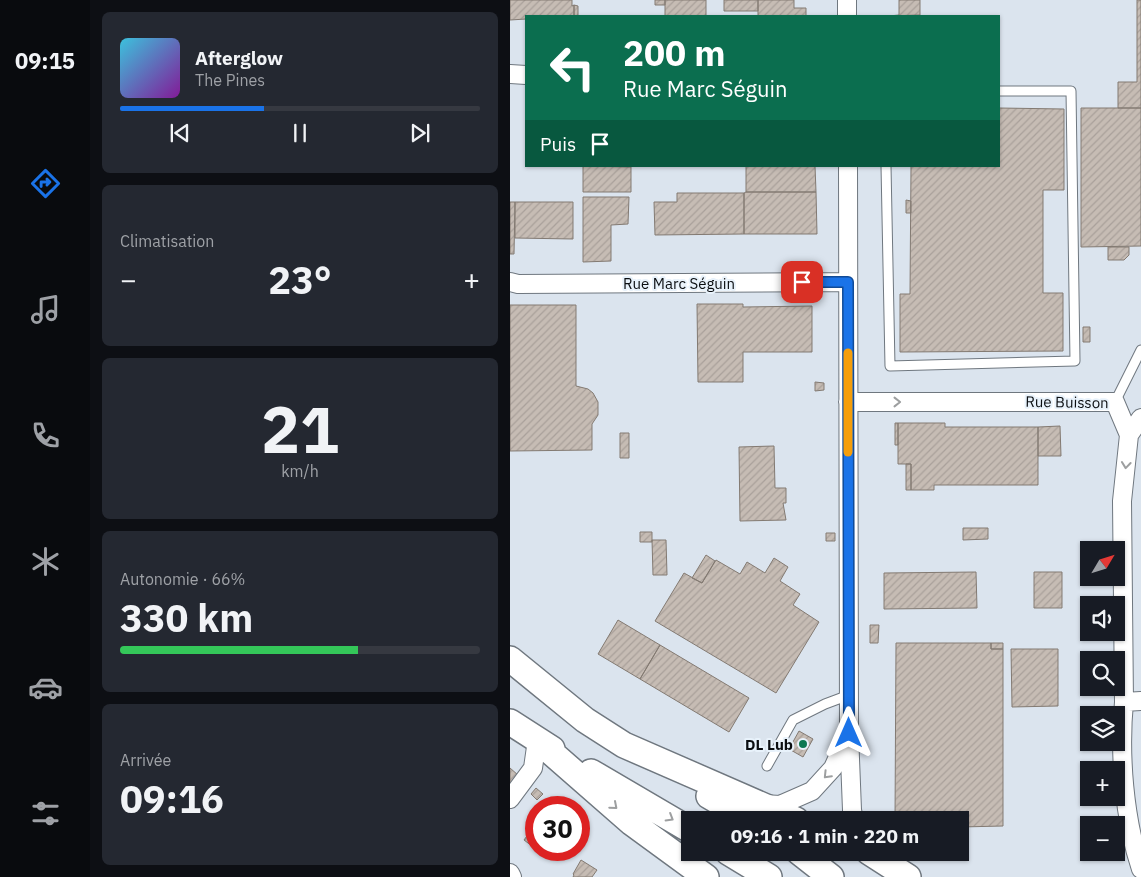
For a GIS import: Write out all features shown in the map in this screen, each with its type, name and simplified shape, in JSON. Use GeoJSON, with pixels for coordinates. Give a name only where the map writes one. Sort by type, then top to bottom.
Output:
{"type":"FeatureCollection","features":[{"type":"Feature","properties":{"kind":"main road"},"geometry":{"type":"LineString","coordinates":[[510,645],[550,679],[585,720]]}},
{"type":"Feature","properties":{"kind":"main road"},"geometry":{"type":"LineString","coordinates":[[510,659],[585,720],[628,746],[752,811]]}},
{"type":"Feature","properties":{"kind":"main road"},"geometry":{"type":"LineString","coordinates":[[510,678],[580,729],[628,746]]}},
{"type":"Feature","properties":{"kind":"main road"},"geometry":{"type":"LineString","coordinates":[[510,722],[537,740],[681,825]]}},
{"type":"Feature","properties":{"kind":"main road"},"geometry":{"type":"LineString","coordinates":[[537,740],[632,822],[706,877]]}},
{"type":"Feature","properties":{"kind":"main road"},"geometry":{"type":"LineString","coordinates":[[743,861],[770,877]]}},
{"type":"Feature","properties":{"kind":"main road"},"geometry":{"type":"LineString","coordinates":[[811,861],[832,877]]}},
{"type":"Feature","properties":{"kind":"main road"},"geometry":{"type":"LineString","coordinates":[[883,861],[908,877]]}},
{"type":"Feature","properties":{"kind":"street"},"geometry":{"type":"LineString","coordinates":[[847,0],[847,15]]}},
{"type":"Feature","properties":{"kind":"street"},"geometry":{"type":"LineString","coordinates":[[510,74],[525,75]]}},
{"type":"Feature","properties":{"kind":"street"},"geometry":{"type":"LineString","coordinates":[[848,167],[849,733],[852,811]]}},
{"type":"Feature","properties":{"kind":"street","name":"Rue Marc Séguin"},"geometry":{"type":"LineString","coordinates":[[510,282],[518,284],[848,282]]}},
{"type":"Feature","properties":{"kind":"street","name":"Rue Buisson"},"geometry":{"type":"LineString","coordinates":[[848,402],[1116,402],[1129,435],[1122,501],[1132,701],[1121,731],[1127,811],[1141,869]]}},
{"type":"Feature","properties":{"kind":"street"},"geometry":{"type":"LineString","coordinates":[[1129,435],[1141,418]]}},
{"type":"Feature","properties":{"kind":"street"},"geometry":{"type":"LineString","coordinates":[[758,811],[780,805],[812,791],[833,768],[849,733]]}},
{"type":"Feature","properties":{"kind":"street"},"geometry":{"type":"LineString","coordinates":[[510,799],[533,768],[537,740]]}},
{"type":"Feature","properties":{"kind":"street"},"geometry":{"type":"LineString","coordinates":[[510,873],[512,877]]}},
{"type":"Feature","properties":{"kind":"lane"},"geometry":{"type":"LineString","coordinates":[[886,167],[890,366],[1075,361],[1071,90],[1000,91]]}},
{"type":"Feature","properties":{"kind":"lane"},"geometry":{"type":"LineString","coordinates":[[1116,402],[1141,350]]}},
{"type":"Feature","properties":{"kind":"lane"},"geometry":{"type":"LineString","coordinates":[[767,766],[793,720],[825,704],[849,695]]}},
{"type":"Feature","properties":{"kind":"building"},"geometry":{"type":"Polygon","coordinates":[[[510,0],[572,0],[572,6],[574,5],[574,15],[525,15],[525,19],[510,20],[510,0]]]}},
{"type":"Feature","properties":{"kind":"building"},"geometry":{"type":"Polygon","coordinates":[[[655,0],[665,0],[665,5],[655,5],[655,0]]]}},
{"type":"Feature","properties":{"kind":"building"},"geometry":{"type":"Polygon","coordinates":[[[665,0],[706,0],[706,15],[665,15],[665,0]]]}},
{"type":"Feature","properties":{"kind":"building"},"geometry":{"type":"Polygon","coordinates":[[[724,0],[758,0],[758,11],[724,11],[724,0]]]}},
{"type":"Feature","properties":{"kind":"building"},"geometry":{"type":"Polygon","coordinates":[[[758,0],[794,0],[794,8],[806,8],[806,15],[758,15],[758,0]]]}},
{"type":"Feature","properties":{"kind":"building"},"geometry":{"type":"Polygon","coordinates":[[[899,0],[920,0],[920,15],[899,15],[899,0]]]}},
{"type":"Feature","properties":{"kind":"building"},"geometry":{"type":"Polygon","coordinates":[[[1137,0],[1141,0],[1141,108],[1118,108],[1118,82],[1137,82],[1137,0]]]}},
{"type":"Feature","properties":{"kind":"building"},"geometry":{"type":"Polygon","coordinates":[[[574,5],[578,6],[578,15],[574,15],[574,5]]]}},
{"type":"Feature","properties":{"kind":"building"},"geometry":{"type":"Polygon","coordinates":[[[1000,108],[1064,109],[1064,190],[1043,190],[1043,293],[1063,293],[1063,351],[900,352],[900,294],[910,294],[911,167],[1000,167],[1000,108]]]}},
{"type":"Feature","properties":{"kind":"building"},"geometry":{"type":"Polygon","coordinates":[[[1081,108],[1141,108],[1141,246],[1081,247],[1081,108]]]}},
{"type":"Feature","properties":{"kind":"building"},"geometry":{"type":"Polygon","coordinates":[[[583,167],[631,167],[631,192],[583,192],[583,167]]]}},
{"type":"Feature","properties":{"kind":"building"},"geometry":{"type":"Polygon","coordinates":[[[746,167],[815,167],[816,192],[746,192],[746,167]]]}},
{"type":"Feature","properties":{"kind":"building"},"geometry":{"type":"Polygon","coordinates":[[[816,192],[817,234],[744,234],[744,193],[816,192]]]}},
{"type":"Feature","properties":{"kind":"building"},"geometry":{"type":"Polygon","coordinates":[[[677,193],[744,193],[744,234],[655,235],[654,202],[677,202],[677,193]]]}},
{"type":"Feature","properties":{"kind":"building"},"geometry":{"type":"Polygon","coordinates":[[[583,197],[629,197],[628,224],[611,225],[611,261],[583,262],[583,197]]]}},
{"type":"Feature","properties":{"kind":"building"},"geometry":{"type":"Polygon","coordinates":[[[906,200],[911,201],[911,213],[906,213],[906,200]]]}},
{"type":"Feature","properties":{"kind":"building"},"geometry":{"type":"Polygon","coordinates":[[[510,202],[515,202],[514,254],[510,254],[510,202]]]}},
{"type":"Feature","properties":{"kind":"building"},"geometry":{"type":"Polygon","coordinates":[[[515,202],[573,202],[573,239],[515,238],[515,202]]]}},
{"type":"Feature","properties":{"kind":"building"},"geometry":{"type":"Polygon","coordinates":[[[1108,247],[1129,247],[1129,255],[1124,260],[1108,260],[1108,247]]]}},
{"type":"Feature","properties":{"kind":"building"},"geometry":{"type":"Polygon","coordinates":[[[697,304],[743,304],[743,307],[812,306],[812,352],[743,352],[743,382],[698,382],[697,304]]]}},
{"type":"Feature","properties":{"kind":"building"},"geometry":{"type":"Polygon","coordinates":[[[510,305],[576,305],[576,386],[588,389],[593,393],[598,402],[598,415],[592,424],[592,450],[510,451],[510,305]]]}},
{"type":"Feature","properties":{"kind":"building"},"geometry":{"type":"Polygon","coordinates":[[[1083,327],[1090,327],[1090,342],[1083,342],[1083,327]]]}},
{"type":"Feature","properties":{"kind":"building"},"geometry":{"type":"Polygon","coordinates":[[[815,382],[824,383],[824,390],[815,391],[815,382]]]}},
{"type":"Feature","properties":{"kind":"building"},"geometry":{"type":"Polygon","coordinates":[[[895,423],[898,423],[898,445],[895,445],[895,423]]]}},
{"type":"Feature","properties":{"kind":"building"},"geometry":{"type":"Polygon","coordinates":[[[898,423],[945,423],[945,427],[1038,427],[1038,485],[934,485],[934,490],[911,490],[911,464],[898,464],[898,423]]]}},
{"type":"Feature","properties":{"kind":"building"},"geometry":{"type":"Polygon","coordinates":[[[1060,426],[1061,456],[1038,456],[1038,427],[1060,426]]]}},
{"type":"Feature","properties":{"kind":"building"},"geometry":{"type":"Polygon","coordinates":[[[620,433],[629,433],[629,458],[620,458],[620,433]]]}},
{"type":"Feature","properties":{"kind":"building"},"geometry":{"type":"Polygon","coordinates":[[[774,446],[775,488],[786,488],[786,503],[783,503],[786,520],[740,521],[739,447],[774,446]]]}},
{"type":"Feature","properties":{"kind":"building"},"geometry":{"type":"Polygon","coordinates":[[[906,464],[911,464],[911,490],[906,490],[906,464]]]}},
{"type":"Feature","properties":{"kind":"building"},"geometry":{"type":"Polygon","coordinates":[[[963,528],[988,528],[988,539],[963,540],[963,528]]]}},
{"type":"Feature","properties":{"kind":"building"},"geometry":{"type":"Polygon","coordinates":[[[640,532],[652,532],[652,542],[640,542],[640,532]]]}},
{"type":"Feature","properties":{"kind":"building"},"geometry":{"type":"Polygon","coordinates":[[[826,533],[835,533],[835,541],[826,541],[826,533]]]}},
{"type":"Feature","properties":{"kind":"building"},"geometry":{"type":"Polygon","coordinates":[[[652,540],[666,540],[667,575],[653,575],[652,540]]]}},
{"type":"Feature","properties":{"kind":"building"},"geometry":{"type":"Polygon","coordinates":[[[706,555],[715,561],[702,583],[692,578],[706,555]]]}},
{"type":"Feature","properties":{"kind":"building"},"geometry":{"type":"Polygon","coordinates":[[[774,558],[788,567],[780,581],[800,594],[793,605],[819,622],[776,693],[655,621],[684,573],[702,583],[716,560],[740,574],[747,562],[765,573],[774,558]]]}},
{"type":"Feature","properties":{"kind":"building"},"geometry":{"type":"Polygon","coordinates":[[[976,572],[977,608],[884,609],[884,573],[976,572]]]}},
{"type":"Feature","properties":{"kind":"building"},"geometry":{"type":"Polygon","coordinates":[[[1034,572],[1062,572],[1062,608],[1034,608],[1034,572]]]}},
{"type":"Feature","properties":{"kind":"building"},"geometry":{"type":"Polygon","coordinates":[[[618,620],[660,645],[640,679],[598,654],[618,620]]]}},
{"type":"Feature","properties":{"kind":"building"},"geometry":{"type":"Polygon","coordinates":[[[870,625],[879,625],[878,643],[870,643],[870,625]]]}},
{"type":"Feature","properties":{"kind":"building"},"geometry":{"type":"Polygon","coordinates":[[[896,643],[991,643],[991,649],[1003,649],[1003,826],[969,827],[969,811],[895,811],[896,643]]]}},
{"type":"Feature","properties":{"kind":"building"},"geometry":{"type":"Polygon","coordinates":[[[991,643],[1003,643],[1003,649],[991,649],[991,643]]]}},
{"type":"Feature","properties":{"kind":"building"},"geometry":{"type":"Polygon","coordinates":[[[660,645],[749,698],[729,732],[640,679],[660,645]]]}},
{"type":"Feature","properties":{"kind":"building"},"geometry":{"type":"Polygon","coordinates":[[[1011,649],[1058,649],[1058,706],[1012,707],[1011,649]]]}},
{"type":"Feature","properties":{"kind":"building"},"geometry":{"type":"Polygon","coordinates":[[[799,731],[813,739],[803,757],[789,749],[799,731]]]}},
{"type":"Feature","properties":{"kind":"building"},"geometry":{"type":"Polygon","coordinates":[[[510,768],[518,775],[510,785],[510,768]]]}},
{"type":"Feature","properties":{"kind":"building"},"geometry":{"type":"Polygon","coordinates":[[[536,788],[543,794],[541,796],[533,796],[531,794],[536,788]]]}},
{"type":"Feature","properties":{"kind":"building"},"geometry":{"type":"Polygon","coordinates":[[[580,861],[597,870],[592,877],[573,877],[580,861]]]}},
{"type":"Feature","properties":{"kind":"slow traffic"},"geometry":{"type":"LineString","coordinates":[[848,353],[848,452]]}},
{"type":"Feature","properties":{"kind":"place","name":"DL Lub"},"geometry":{"type":"Point","coordinates":[803,744]}},
{"type":"Feature","properties":{"kind":"route"},"geometry":{"type":"LineString","coordinates":[[802,282],[848,282],[849,733]]}}]}
